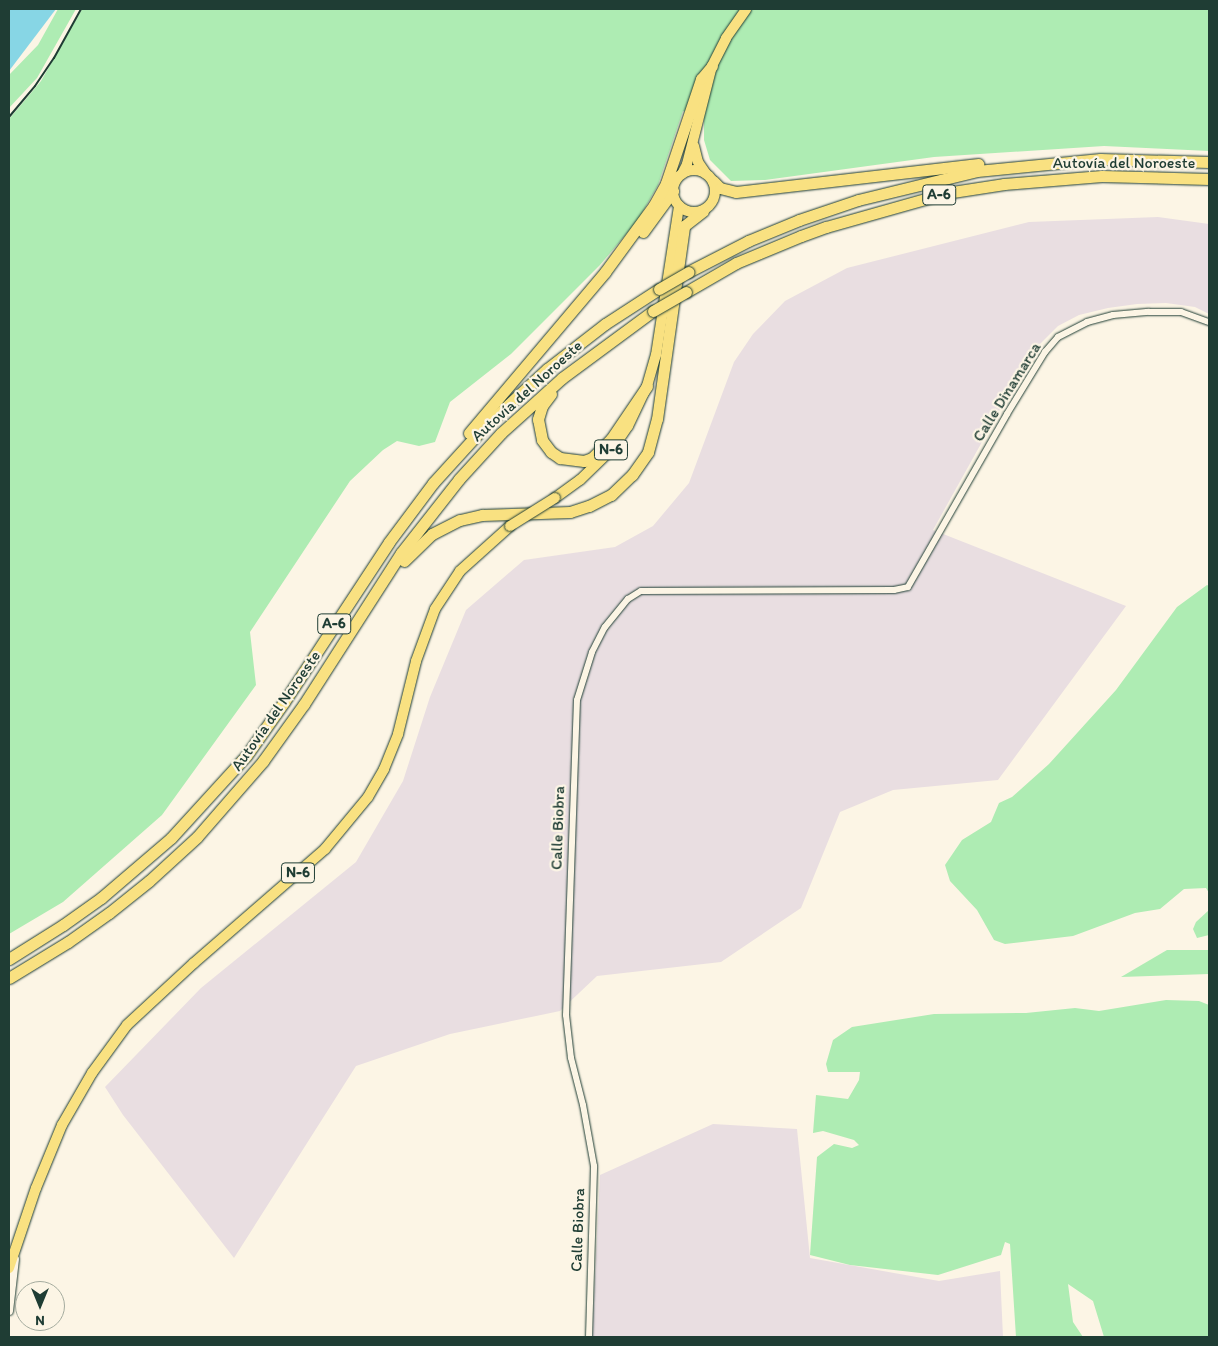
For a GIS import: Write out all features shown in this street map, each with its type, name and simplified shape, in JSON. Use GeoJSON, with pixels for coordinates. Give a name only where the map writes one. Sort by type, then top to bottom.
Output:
{"type":"FeatureCollection","features":[{"type":"Feature","properties":{"kind":"highway"},"geometry":{"type":"LineString","coordinates":[[313,656],[332,619],[400,516],[605,272],[646,229],[673,191],[674,185],[682,174],[694,140],[712,66],[726,38],[746,9]]}},
{"type":"Feature","properties":{"kind":"highway"},"geometry":{"type":"LineString","coordinates":[[605,272],[654,205],[666,183],[701,79],[712,66]]}},
{"type":"Feature","properties":{"kind":"highway"},"geometry":{"type":"LineString","coordinates":[[694,140],[695,154],[710,178],[720,188],[736,192],[1055,157],[1125,154],[1176,156],[1207,162]]}},
{"type":"Feature","properties":{"kind":"highway","name":"Autovía del Noroeste"},"geometry":{"type":"LineString","coordinates":[[9,958],[63,926],[101,898],[172,838],[246,756],[389,542],[433,483],[483,428],[547,368],[578,343],[659,289],[748,241],[799,220],[858,200],[942,178],[977,171],[1074,160],[1137,159],[1207,162]]}},
{"type":"Feature","properties":{"kind":"highway"},"geometry":{"type":"LineString","coordinates":[[682,174],[692,170],[710,178]]}},
{"type":"Feature","properties":{"kind":"highway","name":"Autovía del Noroeste"},"geometry":{"type":"LineString","coordinates":[[9,978],[68,942],[109,913],[174,858],[219,813],[263,761],[304,704],[402,553],[459,479],[501,433],[562,378],[654,314],[736,263],[777,246],[826,227],[946,193],[1052,178],[1102,176],[1209,179]]}},
{"type":"Feature","properties":{"kind":"highway","name":"N-6"},"geometry":{"type":"LineString","coordinates":[[674,248],[680,226],[714,198],[710,178]]}},
{"type":"Feature","properties":{"kind":"highway","name":"N-6"},"geometry":{"type":"LineString","coordinates":[[9,1268],[36,1188],[62,1125],[92,1073],[127,1025],[194,963],[325,849],[368,797],[384,769],[398,734],[416,661],[434,609],[460,571],[510,526],[580,480],[613,448],[628,426],[647,386],[656,355],[679,206],[673,191]]}},
{"type":"Feature","properties":{"kind":"highway"},"geometry":{"type":"LineString","coordinates":[[304,704],[322,684],[398,568],[432,534],[449,524],[476,516],[554,514],[589,506],[611,496],[632,476],[648,452],[657,419],[684,226],[698,212],[679,206]]}},
{"type":"Feature","properties":{"kind":"highway"},"geometry":{"type":"LineString","coordinates":[[647,386],[622,425],[592,458],[575,461],[560,458],[551,452],[542,440],[538,419],[542,406],[549,396],[654,314]]}},
{"type":"Feature","properties":{"kind":"street","name":"Calle Dinamarca"},"geometry":{"type":"LineString","coordinates":[[894,590],[908,586],[914,579],[1007,414],[1045,352],[1058,337],[1088,322],[1113,315],[1140,312],[1180,312],[1209,322]]}},
{"type":"Feature","properties":{"kind":"street","name":"Calle Biobra"},"geometry":{"type":"LineString","coordinates":[[589,1337],[594,1166],[583,1105],[571,1058],[566,1015],[576,709],[582,680],[592,652],[605,626],[614,614],[628,599],[641,591],[894,590]]}},
{"type":"Feature","properties":{"kind":"street"},"geometry":{"type":"LineString","coordinates":[[9,1305],[15,1252]]}},
{"type":"Feature","properties":{"kind":"street"},"geometry":{"type":"LineString","coordinates":[[9,1294],[9,1305]]}},
{"type":"Feature","properties":{"kind":"shaded area"},"geometry":{"type":"Polygon","coordinates":[[[1158,217],[1209,224],[1209,314],[1195,307],[1166,303],[1137,304],[1079,315],[1058,326],[1039,345],[1012,388],[933,530],[1126,606],[998,780],[893,790],[840,812],[801,908],[721,962],[597,976],[560,1011],[450,1034],[356,1066],[234,1258],[123,1115],[105,1087],[201,988],[356,862],[403,781],[430,697],[466,610],[524,560],[615,547],[653,526],[689,483],[734,362],[753,334],[785,301],[847,268],[1029,222],[1158,217]]]}},
{"type":"Feature","properties":{"kind":"shaded area"},"geometry":{"type":"Polygon","coordinates":[[[713,1124],[797,1129],[810,1258],[939,1281],[1000,1271],[1003,1337],[592,1337],[600,1175],[713,1124]]]}},
{"type":"Feature","properties":{"kind":"green space"},"geometry":{"type":"Polygon","coordinates":[[[58,9],[76,9],[37,78],[9,108],[9,75],[38,45],[58,9]]]}},
{"type":"Feature","properties":{"kind":"green space"},"geometry":{"type":"Polygon","coordinates":[[[82,9],[1209,9],[1209,151],[1104,146],[934,157],[765,180],[731,181],[710,160],[704,140],[704,116],[683,111],[658,185],[638,220],[600,265],[511,354],[450,402],[435,442],[419,446],[397,441],[383,450],[350,481],[250,632],[256,685],[162,815],[63,902],[9,934],[9,119],[41,81],[82,9]]]}},
{"type":"Feature","properties":{"kind":"green space"},"geometry":{"type":"Polygon","coordinates":[[[1207,585],[1209,586],[1209,893],[1206,888],[1184,889],[1160,909],[1135,913],[1073,936],[1005,944],[994,940],[977,910],[950,881],[945,865],[962,840],[991,822],[999,803],[1012,797],[1049,764],[1116,690],[1177,607],[1207,585]]]}},
{"type":"Feature","properties":{"kind":"green space"},"geometry":{"type":"Polygon","coordinates":[[[1209,910],[1209,935],[1197,938],[1193,929],[1196,922],[1209,910]]]}},
{"type":"Feature","properties":{"kind":"green space"},"geometry":{"type":"Polygon","coordinates":[[[1167,950],[1209,950],[1209,974],[1121,977],[1167,950]]]}},
{"type":"Feature","properties":{"kind":"green space"},"geometry":{"type":"Polygon","coordinates":[[[1166,1000],[1199,1001],[1209,1005],[1209,1337],[1104,1337],[1093,1301],[1068,1284],[1073,1322],[1083,1337],[1016,1337],[1010,1244],[1005,1242],[1001,1255],[938,1275],[850,1265],[810,1255],[817,1157],[834,1144],[852,1148],[859,1145],[854,1140],[823,1131],[813,1133],[816,1095],[848,1099],[859,1080],[860,1072],[828,1072],[826,1064],[833,1040],[852,1027],[934,1014],[1026,1013],[1075,1008],[1099,1011],[1166,1000]]]}},
{"type":"Feature","properties":{"kind":"water"},"geometry":{"type":"Polygon","coordinates":[[[9,9],[56,9],[9,71],[9,9]]]}},
{"type":"Feature","properties":{"kind":"railway"},"geometry":{"type":"LineString","coordinates":[[9,117],[35,86],[54,58],[81,9]]}}]}
